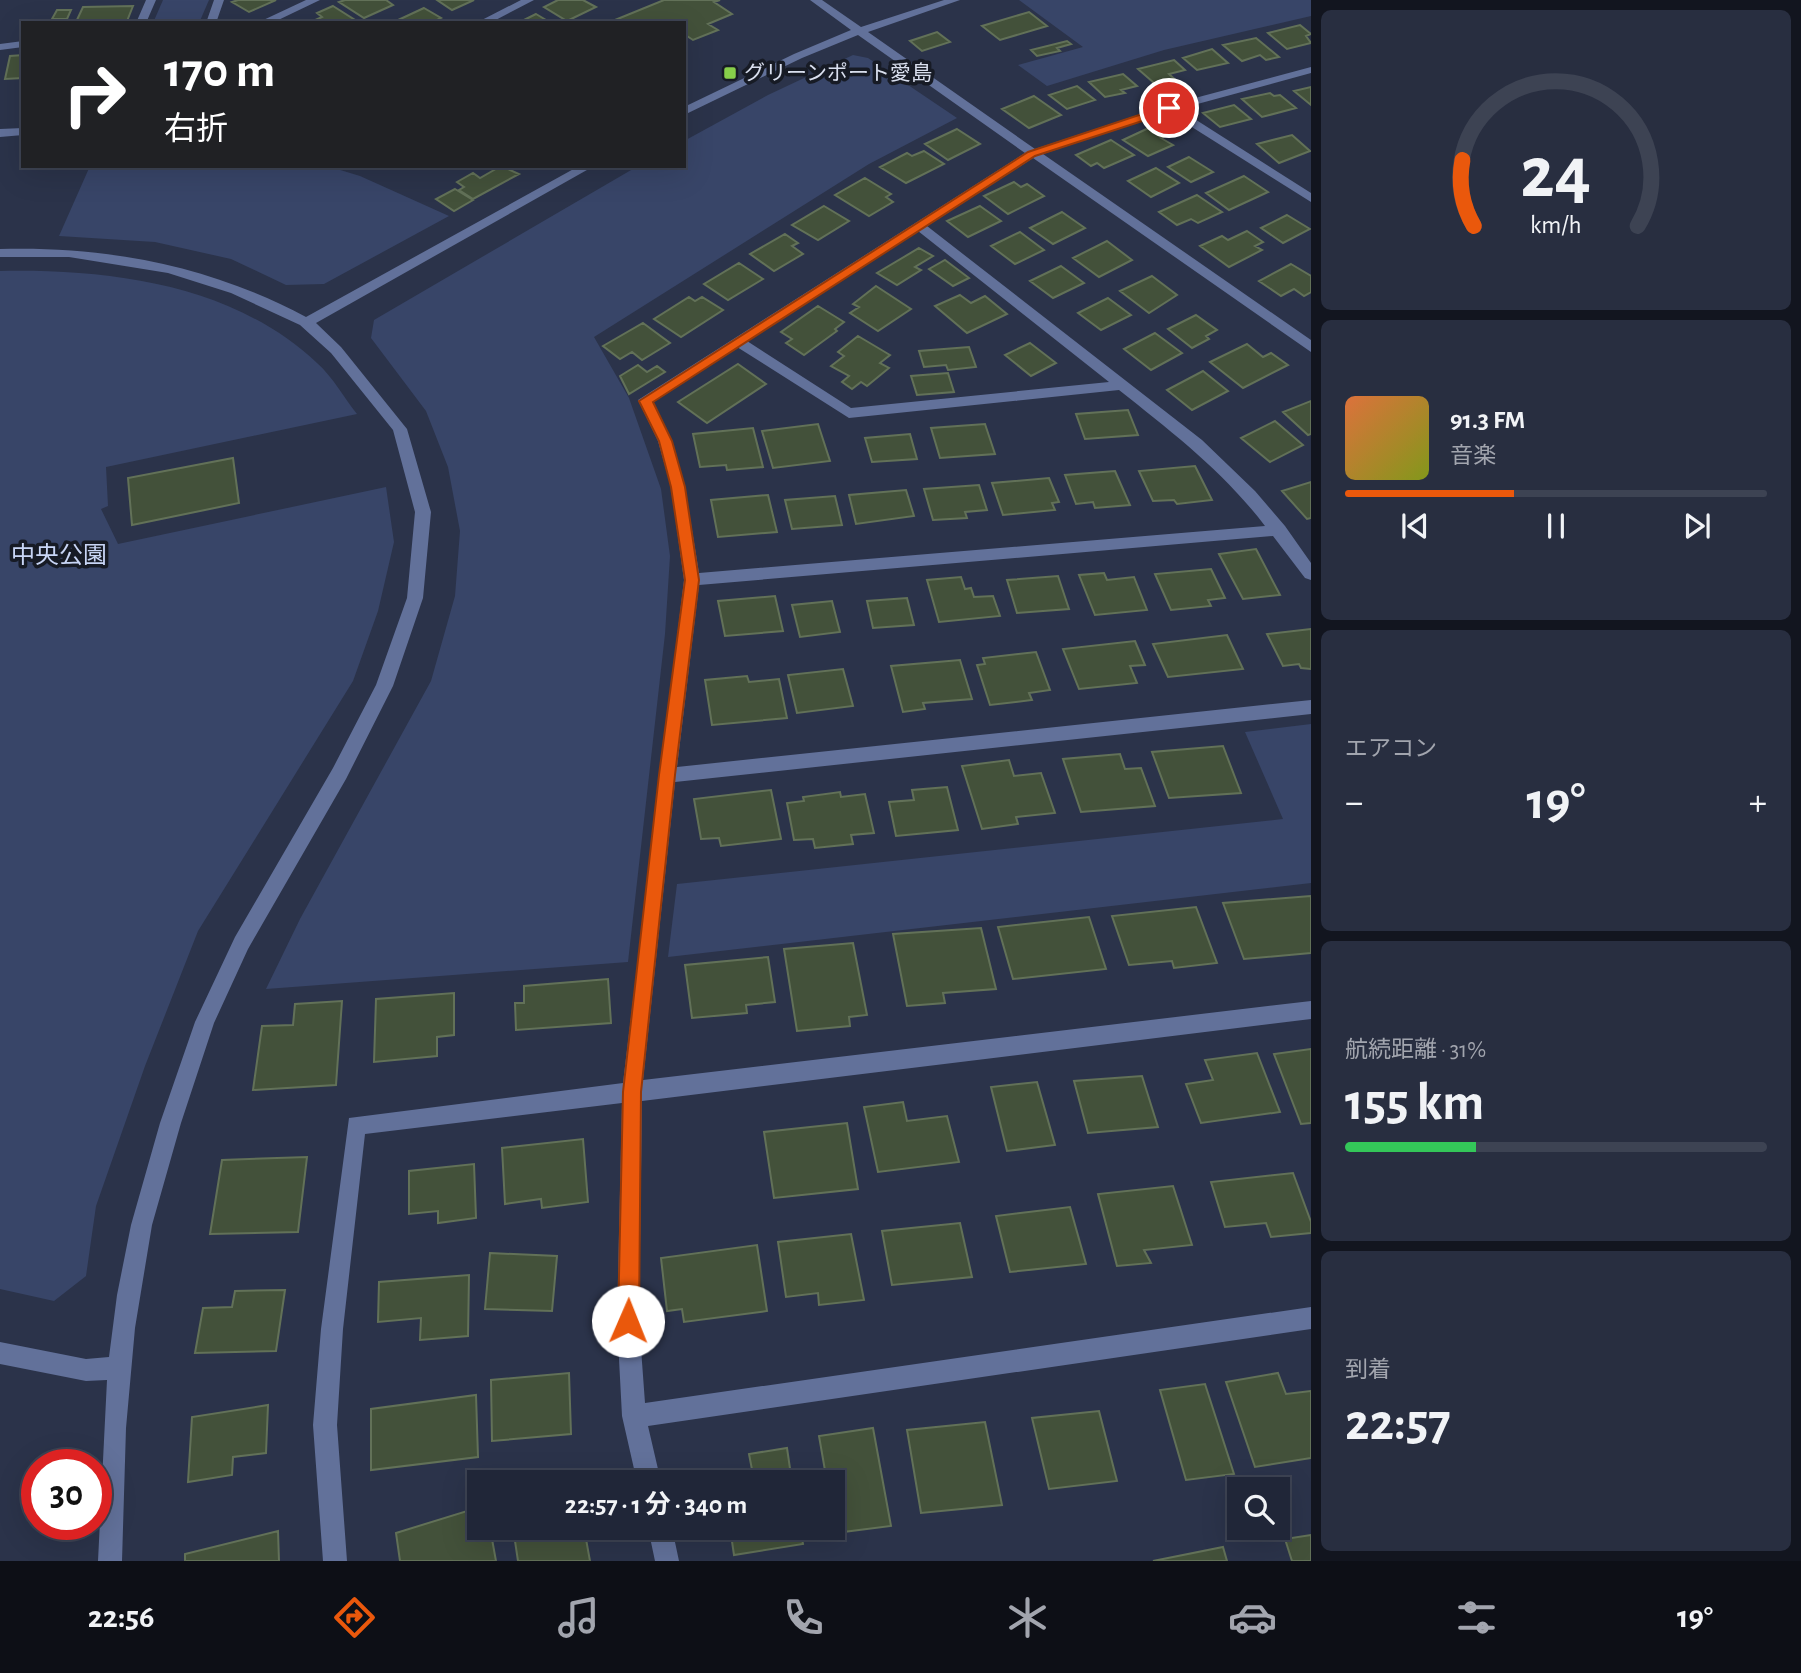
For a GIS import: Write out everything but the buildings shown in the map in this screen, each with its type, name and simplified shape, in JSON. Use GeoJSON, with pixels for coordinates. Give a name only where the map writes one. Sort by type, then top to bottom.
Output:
{"type":"FeatureCollection","features":[{"type":"Feature","properties":{"kind":"street"},"geometry":{"type":"LineString","coordinates":[[142,21],[151,0]]}},
{"type":"Feature","properties":{"kind":"street"},"geometry":{"type":"LineString","coordinates":[[212,21],[219,0]]}},
{"type":"Feature","properties":{"kind":"street"},"geometry":{"type":"LineString","coordinates":[[267,21],[315,0]]}},
{"type":"Feature","properties":{"kind":"street"},"geometry":{"type":"LineString","coordinates":[[485,21],[528,0]]}},
{"type":"Feature","properties":{"kind":"street"},"geometry":{"type":"LineString","coordinates":[[815,0],[1031,154],[1311,347]]}},
{"type":"Feature","properties":{"kind":"street"},"geometry":{"type":"LineString","coordinates":[[686,111],[775,66],[857,32],[955,0]]}},
{"type":"Feature","properties":{"kind":"street"},"geometry":{"type":"LineString","coordinates":[[0,47],[21,44]]}},
{"type":"Feature","properties":{"kind":"street"},"geometry":{"type":"LineString","coordinates":[[646,1470],[634,1416],[628,1321],[632,1092],[667,775],[692,580],[678,487],[665,441],[645,401],[1031,154],[1169,108],[1311,70]]}},
{"type":"Feature","properties":{"kind":"street"},"geometry":{"type":"LineString","coordinates":[[1169,108],[1311,198]]}},
{"type":"Feature","properties":{"kind":"street"},"geometry":{"type":"LineString","coordinates":[[0,133],[21,131]]}},
{"type":"Feature","properties":{"kind":"street"},"geometry":{"type":"LineString","coordinates":[[306,323],[583,168]]}},
{"type":"Feature","properties":{"kind":"street"},"geometry":{"type":"LineString","coordinates":[[1297,189],[1311,185]]}},
{"type":"Feature","properties":{"kind":"street"},"geometry":{"type":"LineString","coordinates":[[918,225],[1197,444],[1250,495],[1280,530],[1311,574]]}},
{"type":"Feature","properties":{"kind":"street"},"geometry":{"type":"LineString","coordinates":[[0,253],[101,256],[184,271],[222,283],[306,323],[370,385],[390,412],[410,448],[422,488],[424,530],[420,582],[390,681],[233,959],[208,1015],[178,1098],[128,1290],[118,1368],[110,1561]]}},
{"type":"Feature","properties":{"kind":"street"},"geometry":{"type":"LineString","coordinates":[[737,341],[849,413],[1124,386]]}},
{"type":"Feature","properties":{"kind":"street"},"geometry":{"type":"LineString","coordinates":[[692,580],[1280,530]]}},
{"type":"Feature","properties":{"kind":"street"},"geometry":{"type":"LineString","coordinates":[[667,775],[1311,707]]}},
{"type":"Feature","properties":{"kind":"street"},"geometry":{"type":"LineString","coordinates":[[335,1561],[326,1424],[331,1329],[356,1125],[1311,1010]]}},
{"type":"Feature","properties":{"kind":"street"},"geometry":{"type":"LineString","coordinates":[[634,1416],[1311,1318]]}},
{"type":"Feature","properties":{"kind":"street"},"geometry":{"type":"LineString","coordinates":[[0,1353],[86,1370],[118,1368]]}},
{"type":"Feature","properties":{"kind":"street"},"geometry":{"type":"LineString","coordinates":[[663,1540],[667,1561]]}},
{"type":"Feature","properties":{"kind":"green space"},"geometry":{"type":"Polygon","coordinates":[[[163,0],[209,0],[200,21],[154,21],[163,0]]]}},
{"type":"Feature","properties":{"kind":"green space"},"geometry":{"type":"Polygon","coordinates":[[[1019,0],[1311,0],[1311,16],[1164,50],[1047,86],[1018,65],[1083,47],[1019,0]]]}},
{"type":"Feature","properties":{"kind":"green space"},"geometry":{"type":"Polygon","coordinates":[[[853,55],[868,58],[957,118],[869,164],[594,337],[629,398],[661,489],[670,556],[665,634],[628,962],[266,989],[300,919],[431,681],[455,596],[460,531],[448,467],[426,411],[371,338],[374,320],[635,168],[686,168],[686,140],[768,95],[853,55]]]}},
{"type":"Feature","properties":{"kind":"green space"},"geometry":{"type":"Polygon","coordinates":[[[89,168],[334,168],[360,176],[449,216],[324,284],[286,285],[231,259],[155,242],[59,236],[89,168]]]}},
{"type":"Feature","properties":{"kind":"green space","name":"中央公園"},"geometry":{"type":"Polygon","coordinates":[[[0,271],[84,273],[126,278],[209,299],[248,315],[284,336],[323,369],[357,414],[106,467],[108,506],[101,509],[118,544],[386,487],[394,542],[378,611],[353,681],[198,931],[145,1066],[96,1206],[86,1276],[54,1301],[0,1289],[0,271]]]}},
{"type":"Feature","properties":{"kind":"green space"},"geometry":{"type":"Polygon","coordinates":[[[1311,724],[1311,883],[668,957],[677,884],[1283,819],[1245,732],[1311,724]]]}},
{"type":"Feature","properties":{"kind":"place","name":"グリーンポート愛島"},"geometry":{"type":"Point","coordinates":[730,73]}},
{"type":"Feature","properties":{"kind":"route"},"geometry":{"type":"LineString","coordinates":[[628,1321],[632,1092],[667,775],[692,580],[678,487],[665,441],[645,401],[1031,154],[1169,108]]}}]}
